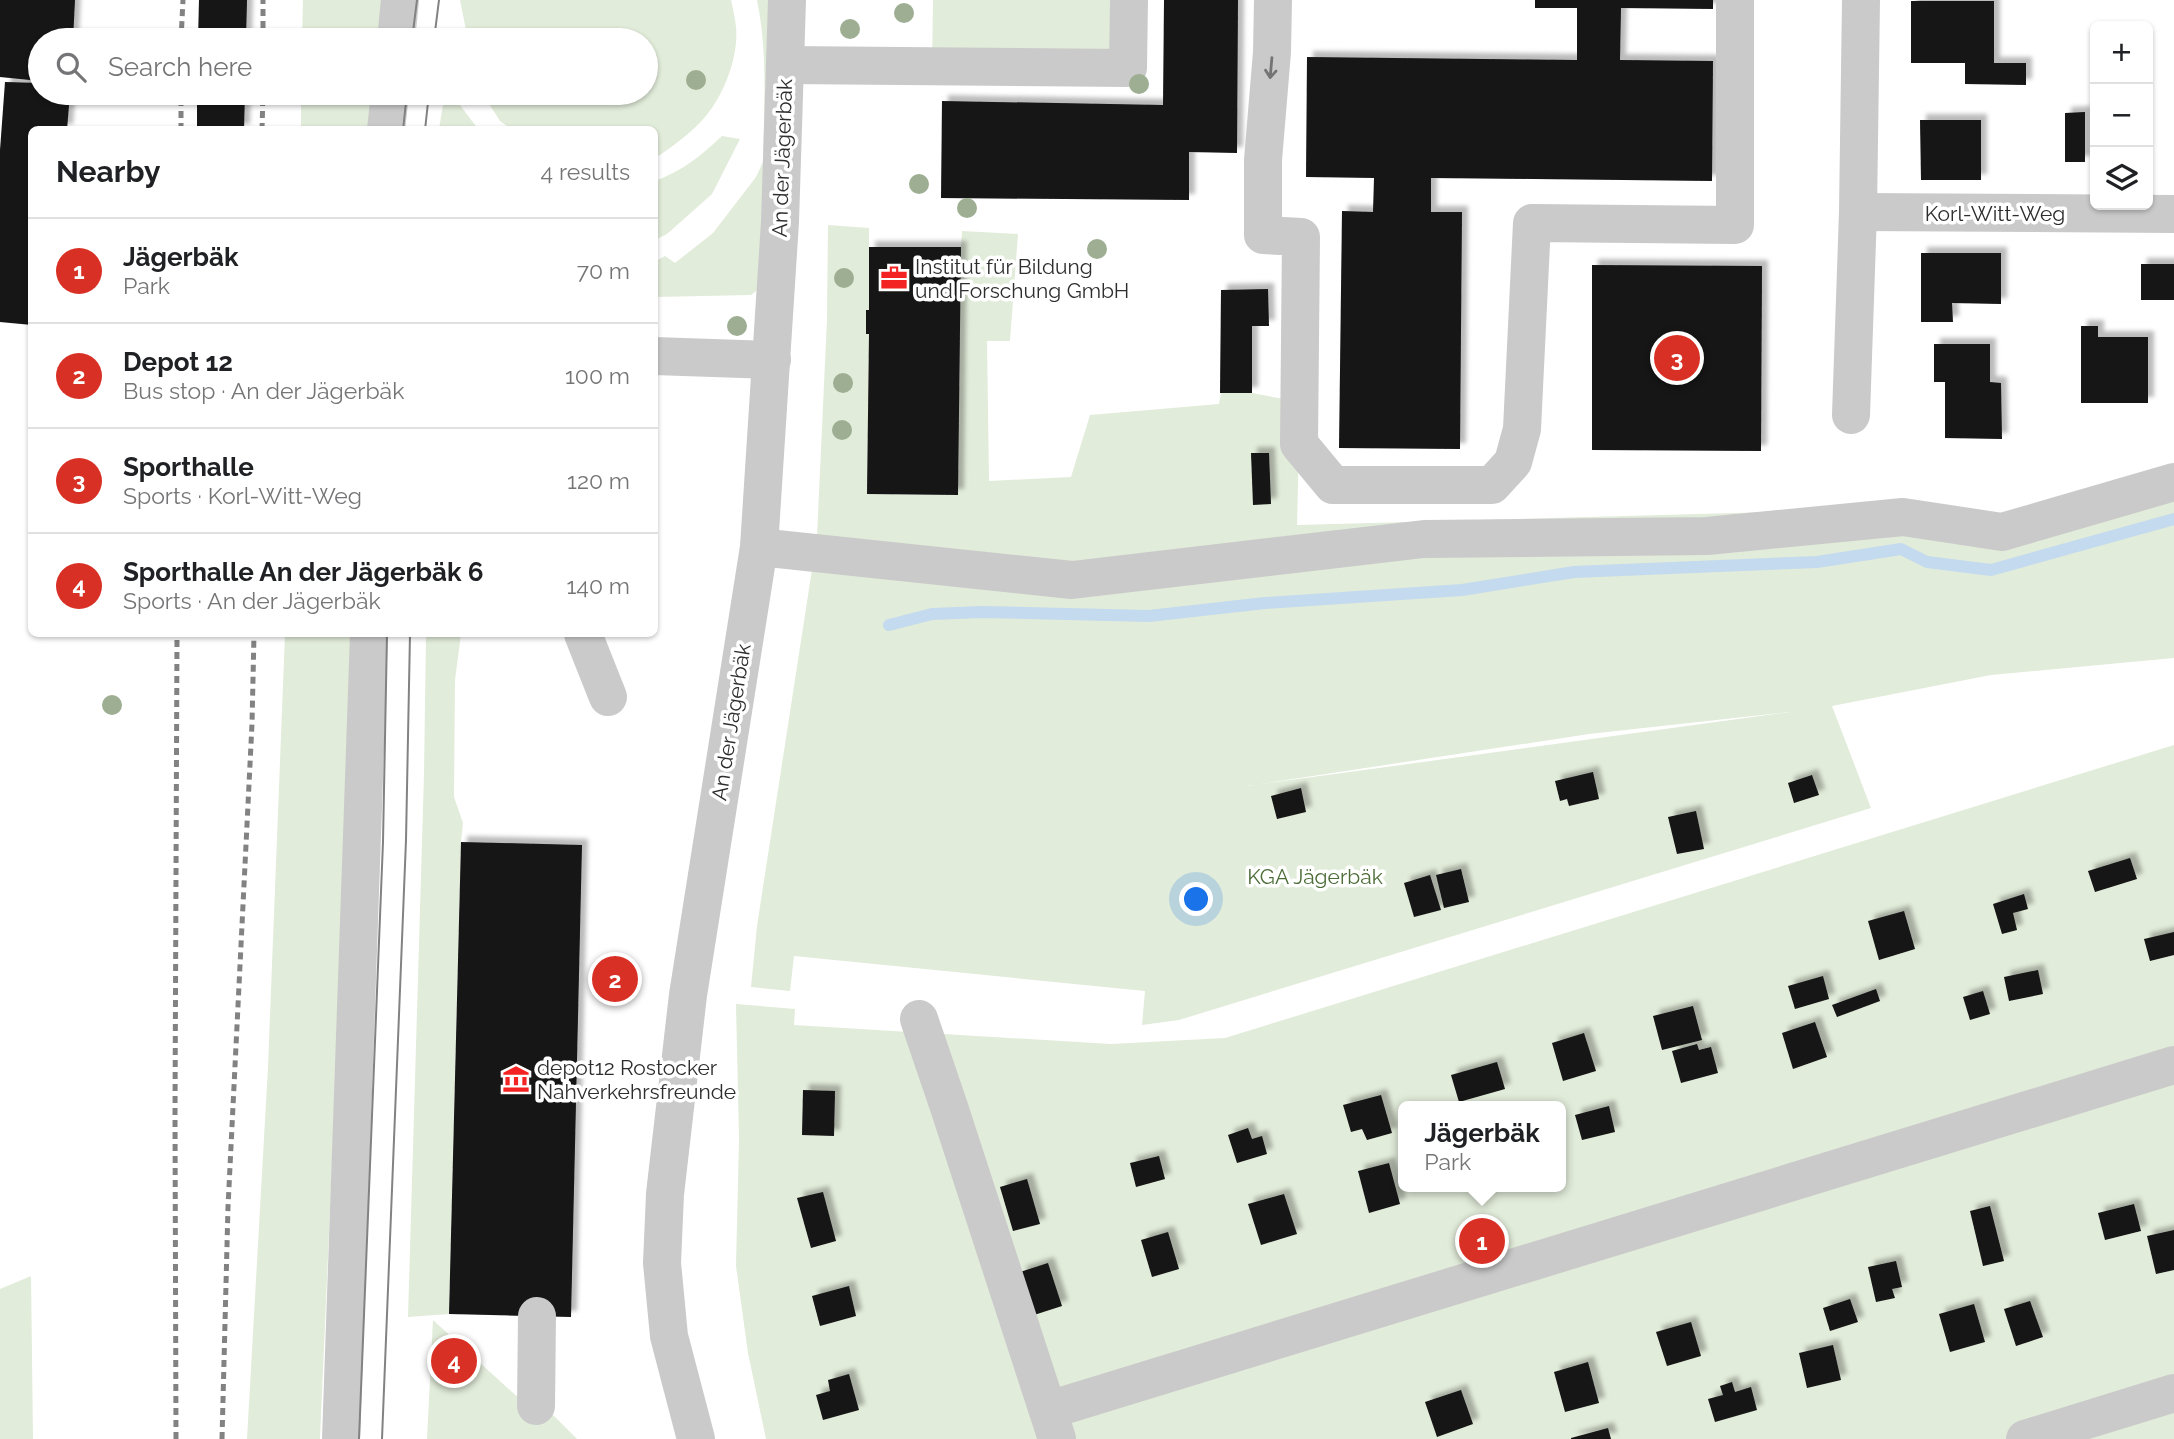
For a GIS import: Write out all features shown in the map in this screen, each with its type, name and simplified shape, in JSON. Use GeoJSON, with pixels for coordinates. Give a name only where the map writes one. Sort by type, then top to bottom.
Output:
{"type":"FeatureCollection","features":[{"type":"Feature","properties":{"kind":"street"},"geometry":{"type":"LineString","coordinates":[[397,28],[400,0]]}},
{"type":"Feature","properties":{"kind":"street","name":"An der Jägerbäk"},"geometry":{"type":"LineString","coordinates":[[696,1439],[669,1336],[662,1263],[665,1194],[688,995],[759,547],[772,360],[787,0]]}},
{"type":"Feature","properties":{"kind":"street"},"geometry":{"type":"LineString","coordinates":[[786,65],[1128,68],[1129,0]]}},
{"type":"Feature","properties":{"kind":"street"},"geometry":{"type":"LineString","coordinates":[[1272,0],[1273,44],[1263,160],[1263,235],[1301,237],[1299,444],[1333,485],[1492,485],[1513,462],[1522,429],[1532,223],[1735,225],[1735,0]]}},
{"type":"Feature","properties":{"kind":"street"},"geometry":{"type":"LineString","coordinates":[[1851,415],[1858,212],[1861,0]]}},
{"type":"Feature","properties":{"kind":"street"},"geometry":{"type":"LineString","coordinates":[[386,126],[389,105]]}},
{"type":"Feature","properties":{"kind":"street","name":"Korl-Witt-Weg"},"geometry":{"type":"LineString","coordinates":[[1858,212],[2174,214]]}},
{"type":"Feature","properties":{"kind":"street"},"geometry":{"type":"LineString","coordinates":[[658,356],[772,360]]}},
{"type":"Feature","properties":{"kind":"street"},"geometry":{"type":"LineString","coordinates":[[759,547],[1072,580],[1424,539],[1707,536],[1903,517],[2002,532],[2174,482]]}},
{"type":"Feature","properties":{"kind":"street"},"geometry":{"type":"LineString","coordinates":[[341,1439],[369,637]]}},
{"type":"Feature","properties":{"kind":"street"},"geometry":{"type":"LineString","coordinates":[[584,637],[608,697]]}},
{"type":"Feature","properties":{"kind":"street"},"geometry":{"type":"LineString","coordinates":[[919,1019],[1053,1425],[2174,1065]]}},
{"type":"Feature","properties":{"kind":"street"},"geometry":{"type":"LineString","coordinates":[[536,1406],[537,1316]]}},
{"type":"Feature","properties":{"kind":"street"},"geometry":{"type":"LineString","coordinates":[[2025,1439],[2174,1393]]}},
{"type":"Feature","properties":{"kind":"green space"},"geometry":{"type":"Polygon","coordinates":[[[303,0],[385,0],[382,28],[302,28],[303,0]]]}},
{"type":"Feature","properties":{"kind":"green space"},"geometry":{"type":"Polygon","coordinates":[[[460,0],[731,0],[736,38],[729,75],[712,108],[689,133],[658,156],[658,126],[507,126],[500,121],[490,105],[658,105],[658,28],[466,28],[460,0]]]}},
{"type":"Feature","properties":{"kind":"green space"},"geometry":{"type":"Polygon","coordinates":[[[757,0],[771,0],[760,288],[751,295],[658,297],[658,260],[665,256],[675,263],[713,233],[756,177],[763,162],[764,60],[757,0]]]}},
{"type":"Feature","properties":{"kind":"green space"},"geometry":{"type":"Polygon","coordinates":[[[933,0],[1129,0],[1128,68],[932,66],[933,0]]]}},
{"type":"Feature","properties":{"kind":"green space"},"geometry":{"type":"Polygon","coordinates":[[[301,105],[376,105],[374,126],[301,126],[301,105]]]}},
{"type":"Feature","properties":{"kind":"green space"},"geometry":{"type":"Polygon","coordinates":[[[443,105],[460,105],[476,126],[440,126],[443,105]]]}},
{"type":"Feature","properties":{"kind":"green space"},"geometry":{"type":"Polygon","coordinates":[[[722,136],[740,139],[712,194],[667,234],[658,238],[658,180],[674,173],[722,136]]]}},
{"type":"Feature","properties":{"kind":"green space","name":"KGA Jägerbäk"},"geometry":{"type":"Polygon","coordinates":[[[828,225],[869,228],[869,310],[866,334],[869,334],[868,494],[958,495],[962,231],[1018,234],[1010,341],[987,341],[989,481],[1071,477],[1090,415],[1219,404],[1221,393],[1252,393],[1300,402],[1297,525],[1848,510],[2003,519],[2174,476],[2174,658],[1991,675],[1832,706],[1871,808],[1179,1020],[1142,1025],[1145,991],[794,956],[790,991],[751,987],[757,926],[817,537],[827,319],[828,225]],[[1790,712],[1589,734],[1247,786],[1790,712]]]}},
{"type":"Feature","properties":{"kind":"green space"},"geometry":{"type":"Polygon","coordinates":[[[285,637],[352,637],[350,749],[320,1439],[247,1439],[268,1067],[285,637]]]}},
{"type":"Feature","properties":{"kind":"green space"},"geometry":{"type":"Polygon","coordinates":[[[426,637],[461,637],[455,680],[454,797],[463,823],[449,1314],[408,1317],[426,637]]]}},
{"type":"Feature","properties":{"kind":"green space"},"geometry":{"type":"Polygon","coordinates":[[[2174,745],[2174,1439],[766,1439],[748,1353],[736,1266],[739,1139],[736,1004],[795,1009],[794,1025],[1111,1044],[1225,1038],[2174,745]]]}},
{"type":"Feature","properties":{"kind":"green space"},"geometry":{"type":"Polygon","coordinates":[[[31,1276],[33,1439],[0,1439],[0,1289],[31,1276]]]}},
{"type":"Feature","properties":{"kind":"green space"},"geometry":{"type":"Polygon","coordinates":[[[433,1320],[523,1402],[549,1411],[577,1439],[427,1439],[433,1320]]]}},
{"type":"Feature","properties":{"kind":"building"},"geometry":{"type":"Polygon","coordinates":[[[0,0],[75,0],[74,28],[28,28],[28,80],[0,77],[0,0]]]}},
{"type":"Feature","properties":{"kind":"building"},"geometry":{"type":"Polygon","coordinates":[[[199,0],[247,0],[246,28],[198,28],[199,0]]]}},
{"type":"Feature","properties":{"kind":"building"},"geometry":{"type":"Polygon","coordinates":[[[1164,0],[1238,0],[1237,153],[1189,152],[1189,200],[941,198],[942,101],[1163,105],[1164,0]]]}},
{"type":"Feature","properties":{"kind":"building"},"geometry":{"type":"Polygon","coordinates":[[[1535,0],[1713,0],[1713,9],[1621,8],[1620,60],[1713,61],[1712,181],[1431,178],[1431,212],[1462,212],[1460,449],[1339,448],[1342,211],[1373,212],[1374,178],[1306,177],[1307,57],[1577,60],[1577,8],[1535,8],[1535,0]]]}},
{"type":"Feature","properties":{"kind":"building"},"geometry":{"type":"Polygon","coordinates":[[[1911,1],[1994,1],[1994,63],[2026,63],[2026,85],[1965,84],[1965,63],[1911,63],[1911,1]]]}},
{"type":"Feature","properties":{"kind":"building"},"geometry":{"type":"Polygon","coordinates":[[[5,82],[28,83],[28,105],[69,105],[67,126],[28,126],[28,325],[0,322],[0,150],[5,82]]]}},
{"type":"Feature","properties":{"kind":"building"},"geometry":{"type":"Polygon","coordinates":[[[197,105],[245,105],[244,126],[197,126],[197,105]]]}},
{"type":"Feature","properties":{"kind":"building"},"geometry":{"type":"Polygon","coordinates":[[[2085,112],[2085,162],[2065,162],[2065,113],[2085,112]]]}},
{"type":"Feature","properties":{"kind":"building"},"geometry":{"type":"Polygon","coordinates":[[[1920,120],[1981,120],[1981,180],[1921,180],[1920,120]]]}},
{"type":"Feature","properties":{"kind":"building"},"geometry":{"type":"Polygon","coordinates":[[[869,247],[961,247],[958,495],[867,494],[869,334],[866,334],[866,310],[869,310],[869,247]]]}},
{"type":"Feature","properties":{"kind":"building"},"geometry":{"type":"Polygon","coordinates":[[[1921,253],[2001,253],[2001,304],[1952,303],[1953,322],[1921,322],[1921,253]]]}},
{"type":"Feature","properties":{"kind":"building"},"geometry":{"type":"Polygon","coordinates":[[[2141,264],[2174,264],[2174,300],[2141,300],[2141,264]]]}},
{"type":"Feature","properties":{"kind":"building"},"geometry":{"type":"Polygon","coordinates":[[[1592,265],[1762,266],[1761,451],[1592,450],[1592,265]]]}},
{"type":"Feature","properties":{"kind":"building"},"geometry":{"type":"Polygon","coordinates":[[[1268,289],[1269,326],[1252,326],[1252,393],[1220,393],[1221,290],[1268,289]]]}},
{"type":"Feature","properties":{"kind":"building"},"geometry":{"type":"Polygon","coordinates":[[[2081,326],[2098,326],[2098,337],[2148,337],[2148,403],[2081,403],[2081,326]]]}},
{"type":"Feature","properties":{"kind":"building"},"geometry":{"type":"Polygon","coordinates":[[[1934,344],[1990,344],[1990,382],[2001,383],[2002,439],[1945,438],[1945,382],[1934,382],[1934,344]]]}},
{"type":"Feature","properties":{"kind":"building"},"geometry":{"type":"Polygon","coordinates":[[[1251,453],[1269,453],[1271,504],[1253,505],[1251,453]]]}},
{"type":"Feature","properties":{"kind":"building"},"geometry":{"type":"Polygon","coordinates":[[[1593,772],[1599,799],[1569,806],[1567,799],[1560,801],[1555,781],[1593,772]]]}},
{"type":"Feature","properties":{"kind":"building"},"geometry":{"type":"Polygon","coordinates":[[[1812,775],[1819,795],[1794,803],[1788,783],[1812,775]]]}},
{"type":"Feature","properties":{"kind":"building"},"geometry":{"type":"Polygon","coordinates":[[[1301,788],[1306,812],[1277,819],[1271,796],[1301,788]]]}},
{"type":"Feature","properties":{"kind":"building"},"geometry":{"type":"Polygon","coordinates":[[[1696,811],[1704,849],[1677,854],[1668,817],[1696,811]]]}},
{"type":"Feature","properties":{"kind":"building","name":"depot12 Rostocker Nahverkehrsfreunde"},"geometry":{"type":"Polygon","coordinates":[[[461,842],[582,845],[571,1317],[449,1314],[461,842]]]}},
{"type":"Feature","properties":{"kind":"building"},"geometry":{"type":"Polygon","coordinates":[[[2130,858],[2137,879],[2095,892],[2088,871],[2130,858]]]}},
{"type":"Feature","properties":{"kind":"building"},"geometry":{"type":"Polygon","coordinates":[[[1461,869],[1469,902],[1444,908],[1436,875],[1461,869]]]}},
{"type":"Feature","properties":{"kind":"building"},"geometry":{"type":"Polygon","coordinates":[[[1430,875],[1441,910],[1414,917],[1404,883],[1430,875]]]}},
{"type":"Feature","properties":{"kind":"building"},"geometry":{"type":"Polygon","coordinates":[[[2024,894],[2028,909],[2013,913],[2017,930],[2002,934],[1993,904],[2024,894]]]}},
{"type":"Feature","properties":{"kind":"building"},"geometry":{"type":"Polygon","coordinates":[[[1904,911],[1915,949],[1879,960],[1868,921],[1904,911]]]}},
{"type":"Feature","properties":{"kind":"building"},"geometry":{"type":"Polygon","coordinates":[[[2174,932],[2174,955],[2150,961],[2144,939],[2174,932]]]}},
{"type":"Feature","properties":{"kind":"building"},"geometry":{"type":"Polygon","coordinates":[[[2038,970],[2043,994],[2009,1001],[2004,977],[2038,970]]]}},
{"type":"Feature","properties":{"kind":"building"},"geometry":{"type":"Polygon","coordinates":[[[1823,976],[1829,999],[1795,1009],[1788,986],[1823,976]]]}},
{"type":"Feature","properties":{"kind":"building"},"geometry":{"type":"Polygon","coordinates":[[[1876,989],[1880,1001],[1837,1017],[1832,1005],[1876,989]]]}},
{"type":"Feature","properties":{"kind":"building"},"geometry":{"type":"Polygon","coordinates":[[[1983,991],[1990,1014],[1970,1020],[1963,997],[1983,991]]]}},
{"type":"Feature","properties":{"kind":"building"},"geometry":{"type":"Polygon","coordinates":[[[1693,1006],[1702,1040],[1662,1050],[1653,1016],[1693,1006]]]}},
{"type":"Feature","properties":{"kind":"building"},"geometry":{"type":"Polygon","coordinates":[[[1815,1022],[1827,1057],[1793,1069],[1782,1033],[1815,1022]]]}},
{"type":"Feature","properties":{"kind":"building"},"geometry":{"type":"Polygon","coordinates":[[[1584,1033],[1596,1071],[1563,1081],[1552,1043],[1584,1033]]]}},
{"type":"Feature","properties":{"kind":"building"},"geometry":{"type":"Polygon","coordinates":[[[1697,1044],[1699,1050],[1711,1047],[1718,1073],[1681,1083],[1672,1051],[1697,1044]]]}},
{"type":"Feature","properties":{"kind":"building"},"geometry":{"type":"Polygon","coordinates":[[[1497,1062],[1505,1089],[1459,1101],[1451,1075],[1497,1062]]]}},
{"type":"Feature","properties":{"kind":"building"},"geometry":{"type":"Polygon","coordinates":[[[803,1090],[835,1091],[834,1136],[802,1135],[803,1090]]]}},
{"type":"Feature","properties":{"kind":"building"},"geometry":{"type":"Polygon","coordinates":[[[1381,1095],[1392,1133],[1367,1140],[1362,1129],[1351,1132],[1343,1105],[1381,1095]]]}},
{"type":"Feature","properties":{"kind":"building"},"geometry":{"type":"Polygon","coordinates":[[[1609,1106],[1615,1132],[1582,1140],[1575,1115],[1609,1106]]]}},
{"type":"Feature","properties":{"kind":"building"},"geometry":{"type":"Polygon","coordinates":[[[1248,1128],[1252,1139],[1262,1136],[1267,1154],[1237,1163],[1228,1135],[1248,1128]]]}},
{"type":"Feature","properties":{"kind":"building"},"geometry":{"type":"Polygon","coordinates":[[[1159,1156],[1165,1179],[1136,1187],[1130,1163],[1159,1156]]]}},
{"type":"Feature","properties":{"kind":"building"},"geometry":{"type":"Polygon","coordinates":[[[1389,1163],[1400,1204],[1369,1213],[1358,1171],[1389,1163]]]}},
{"type":"Feature","properties":{"kind":"building"},"geometry":{"type":"Polygon","coordinates":[[[1027,1179],[1040,1224],[1013,1231],[1000,1187],[1027,1179]]]}},
{"type":"Feature","properties":{"kind":"building"},"geometry":{"type":"Polygon","coordinates":[[[823,1192],[836,1241],[811,1248],[797,1198],[823,1192]]]}},
{"type":"Feature","properties":{"kind":"building"},"geometry":{"type":"Polygon","coordinates":[[[1284,1194],[1297,1234],[1261,1245],[1248,1204],[1284,1194]]]}},
{"type":"Feature","properties":{"kind":"building"},"geometry":{"type":"Polygon","coordinates":[[[2134,1204],[2141,1231],[2105,1240],[2098,1213],[2134,1204]]]}},
{"type":"Feature","properties":{"kind":"building"},"geometry":{"type":"Polygon","coordinates":[[[1990,1206],[2004,1261],[1983,1266],[1970,1211],[1990,1206]]]}},
{"type":"Feature","properties":{"kind":"building"},"geometry":{"type":"Polygon","coordinates":[[[2174,1230],[2174,1270],[2156,1274],[2147,1236],[2174,1230]]]}},
{"type":"Feature","properties":{"kind":"building"},"geometry":{"type":"Polygon","coordinates":[[[1168,1232],[1179,1269],[1152,1277],[1141,1240],[1168,1232]]]}},
{"type":"Feature","properties":{"kind":"building"},"geometry":{"type":"Polygon","coordinates":[[[1896,1261],[1902,1287],[1892,1289],[1895,1298],[1876,1302],[1868,1267],[1896,1261]]]}},
{"type":"Feature","properties":{"kind":"building"},"geometry":{"type":"Polygon","coordinates":[[[1048,1263],[1062,1306],[1034,1315],[1020,1272],[1048,1263]]]}},
{"type":"Feature","properties":{"kind":"building"},"geometry":{"type":"Polygon","coordinates":[[[849,1286],[856,1316],[820,1326],[812,1296],[849,1286]]]}},
{"type":"Feature","properties":{"kind":"building"},"geometry":{"type":"Polygon","coordinates":[[[1850,1299],[1858,1322],[1830,1331],[1823,1308],[1850,1299]]]}},
{"type":"Feature","properties":{"kind":"building"},"geometry":{"type":"Polygon","coordinates":[[[2030,1301],[2043,1337],[2016,1346],[2004,1309],[2030,1301]]]}},
{"type":"Feature","properties":{"kind":"building"},"geometry":{"type":"Polygon","coordinates":[[[1974,1304],[1985,1342],[1950,1352],[1939,1314],[1974,1304]]]}},
{"type":"Feature","properties":{"kind":"building"},"geometry":{"type":"Polygon","coordinates":[[[1691,1322],[1701,1356],[1667,1366],[1656,1332],[1691,1322]]]}},
{"type":"Feature","properties":{"kind":"building"},"geometry":{"type":"Polygon","coordinates":[[[1833,1345],[1841,1380],[1807,1388],[1799,1353],[1833,1345]]]}},
{"type":"Feature","properties":{"kind":"building"},"geometry":{"type":"Polygon","coordinates":[[[1588,1362],[1599,1403],[1565,1412],[1554,1372],[1588,1362]]]}},
{"type":"Feature","properties":{"kind":"building"},"geometry":{"type":"Polygon","coordinates":[[[849,1374],[859,1410],[823,1420],[816,1395],[830,1391],[828,1380],[849,1374]]]}},
{"type":"Feature","properties":{"kind":"building"},"geometry":{"type":"Polygon","coordinates":[[[1732,1382],[1735,1392],[1751,1387],[1757,1410],[1715,1422],[1708,1399],[1723,1395],[1720,1386],[1732,1382]]]}},
{"type":"Feature","properties":{"kind":"building"},"geometry":{"type":"Polygon","coordinates":[[[1461,1390],[1473,1424],[1437,1437],[1425,1402],[1461,1390]]]}},
{"type":"Feature","properties":{"kind":"building"},"geometry":{"type":"Polygon","coordinates":[[[1608,1428],[1611,1439],[1571,1439],[1571,1438],[1608,1428]]]}},
{"type":"Feature","properties":{"kind":"waterway"},"geometry":{"type":"LineString","coordinates":[[889,625],[932,614],[982,612],[1149,616],[1265,603],[1462,590],[1574,572],[1817,562],[1901,549],[1927,562],[1991,570],[2174,519]]}},
{"type":"Feature","properties":{"kind":"tram line"},"geometry":{"type":"LineString","coordinates":[[414,28],[417,0]]}},
{"type":"Feature","properties":{"kind":"tram line"},"geometry":{"type":"LineString","coordinates":[[436,28],[439,0]]}},
{"type":"Feature","properties":{"kind":"tram line"},"geometry":{"type":"LineString","coordinates":[[403,126],[406,105]]}},
{"type":"Feature","properties":{"kind":"tram line"},"geometry":{"type":"LineString","coordinates":[[425,126],[428,105]]}},
{"type":"Feature","properties":{"kind":"tram line"},"geometry":{"type":"LineString","coordinates":[[359,1439],[383,842],[387,637]]}},
{"type":"Feature","properties":{"kind":"tram line"},"geometry":{"type":"LineString","coordinates":[[382,1439],[406,840],[410,637]]}},
{"type":"Feature","properties":{"kind":"railway"},"geometry":{"type":"LineString","coordinates":[[182,28],[183,0]]}},
{"type":"Feature","properties":{"kind":"railway"},"geometry":{"type":"LineString","coordinates":[[263,0],[263,28]]}},
{"type":"Feature","properties":{"kind":"railway"},"geometry":{"type":"LineString","coordinates":[[181,105],[181,126]]}},
{"type":"Feature","properties":{"kind":"railway"},"geometry":{"type":"LineString","coordinates":[[262,126],[263,105]]}},
{"type":"Feature","properties":{"kind":"railway"},"geometry":{"type":"LineString","coordinates":[[176,1439],[177,637]]}},
{"type":"Feature","properties":{"kind":"railway"},"geometry":{"type":"LineString","coordinates":[[222,1439],[228,1207],[254,637]]}},
{"type":"Feature","properties":{"kind":"place","name":"Institut für Bildung und Forschung GmbH"},"geometry":{"type":"Point","coordinates":[894,278]}},
{"type":"Feature","properties":{"kind":"place","name":"Sporthalle"},"geometry":{"type":"Point","coordinates":[1677,358]}},
{"type":"Feature","properties":{"kind":"place","name":"Depot 12"},"geometry":{"type":"Point","coordinates":[615,979]}},
{"type":"Feature","properties":{"kind":"place","name":"depot12 Rostocker Nahverkehrsfreunde"},"geometry":{"type":"Point","coordinates":[516,1079]}},
{"type":"Feature","properties":{"kind":"place","name":"Jägerbäk"},"geometry":{"type":"Point","coordinates":[1482,1241]}},
{"type":"Feature","properties":{"kind":"place","name":"Sporthalle An der Jägerbäk 6"},"geometry":{"type":"Point","coordinates":[454,1361]}}]}
